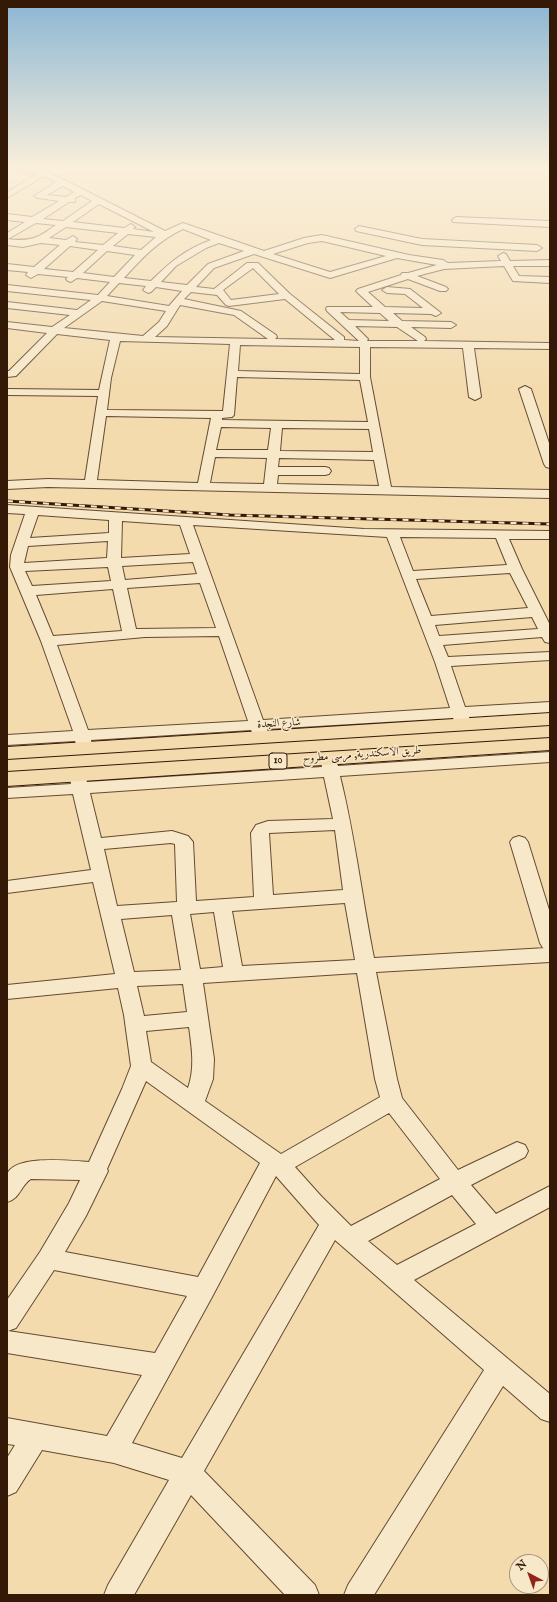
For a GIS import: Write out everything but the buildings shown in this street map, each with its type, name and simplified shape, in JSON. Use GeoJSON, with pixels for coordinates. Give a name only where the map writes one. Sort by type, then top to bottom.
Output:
{"type":"FeatureCollection","features":[{"type":"Feature","properties":{"kind":"main road","name":"10"},"geometry":{"type":"LineString","coordinates":[[7,753],[83,742],[461,719],[550,719]]}},
{"type":"Feature","properties":{"kind":"main road","name":"طريق الاسكندرية, مرسى مطروح"},"geometry":{"type":"LineString","coordinates":[[7,779],[79,781],[330,764],[550,744]]}},
{"type":"Feature","properties":{"kind":"street"},"geometry":{"type":"LineString","coordinates":[[7,242],[23,244],[33,242]]}},
{"type":"Feature","properties":{"kind":"street"},"geometry":{"type":"LineString","coordinates":[[56,242],[143,253]]}},
{"type":"Feature","properties":{"kind":"street"},"geometry":{"type":"LineString","coordinates":[[56,293],[113,242]]}},
{"type":"Feature","properties":{"kind":"street"},"geometry":{"type":"LineString","coordinates":[[9,377],[55,330],[100,298],[117,279],[156,242]]}},
{"type":"Feature","properties":{"kind":"street"},"geometry":{"type":"LineString","coordinates":[[136,303],[173,264],[203,246],[214,242]]}},
{"type":"Feature","properties":{"kind":"street"},"geometry":{"type":"LineString","coordinates":[[224,242],[330,275],[398,255]]}},
{"type":"Feature","properties":{"kind":"street"},"geometry":{"type":"LineString","coordinates":[[264,254],[305,242]]}},
{"type":"Feature","properties":{"kind":"street"},"geometry":{"type":"LineString","coordinates":[[341,242],[420,260],[461,264],[507,264],[546,264],[550,279],[516,279],[507,264],[498,247]]}},
{"type":"Feature","properties":{"kind":"street"},"geometry":{"type":"LineString","coordinates":[[421,242],[540,248],[536,242]]}},
{"type":"Feature","properties":{"kind":"street"},"geometry":{"type":"LineString","coordinates":[[11,288],[36,270],[67,243]]}},
{"type":"Feature","properties":{"kind":"street"},"geometry":{"type":"LineString","coordinates":[[12,253],[23,244]]}},
{"type":"Feature","properties":{"kind":"street"},"geometry":{"type":"LineString","coordinates":[[148,337],[163,324],[174,305],[211,266],[253,251]]}},
{"type":"Feature","properties":{"kind":"street"},"geometry":{"type":"LineString","coordinates":[[373,263],[443,289]]}},
{"type":"Feature","properties":{"kind":"street"},"geometry":{"type":"LineString","coordinates":[[421,339],[399,324],[361,291],[438,267],[461,264]]}},
{"type":"Feature","properties":{"kind":"street"},"geometry":{"type":"LineString","coordinates":[[218,292],[220,287],[252,265],[256,266],[287,296],[340,338]]}},
{"type":"Feature","properties":{"kind":"street"},"geometry":{"type":"LineString","coordinates":[[7,267],[77,274],[218,292],[236,313],[272,337]]}},
{"type":"Feature","properties":{"kind":"street"},"geometry":{"type":"LineString","coordinates":[[11,288],[236,313]]}},
{"type":"Feature","properties":{"kind":"street"},"geometry":{"type":"LineString","coordinates":[[9,307],[31,290]]}},
{"type":"Feature","properties":{"kind":"street"},"geometry":{"type":"LineString","coordinates":[[387,290],[406,290],[462,335],[476,397]]}},
{"type":"Feature","properties":{"kind":"street"},"geometry":{"type":"LineString","coordinates":[[229,303],[287,296]]}},
{"type":"Feature","properties":{"kind":"street"},"geometry":{"type":"LineString","coordinates":[[367,297],[416,297]]}},
{"type":"Feature","properties":{"kind":"street"},"geometry":{"type":"LineString","coordinates":[[9,307],[80,313]]}},
{"type":"Feature","properties":{"kind":"street"},"geometry":{"type":"LineString","coordinates":[[386,491],[365,378],[364,341],[347,323],[331,310],[433,311]]}},
{"type":"Feature","properties":{"kind":"street"},"geometry":{"type":"LineString","coordinates":[[347,323],[399,324],[462,335],[550,346]]}},
{"type":"Feature","properties":{"kind":"street"},"geometry":{"type":"LineString","coordinates":[[7,325],[128,339],[235,342],[364,341],[421,339],[462,335]]}},
{"type":"Feature","properties":{"kind":"street"},"geometry":{"type":"LineString","coordinates":[[128,339],[148,337],[272,337],[340,338],[364,341],[462,335],[550,341]]}},
{"type":"Feature","properties":{"kind":"street"},"geometry":{"type":"LineString","coordinates":[[90,485],[104,393],[116,338]]}},
{"type":"Feature","properties":{"kind":"street"},"geometry":{"type":"LineString","coordinates":[[216,419],[228,415],[230,409],[235,342]]}},
{"type":"Feature","properties":{"kind":"street"},"geometry":{"type":"LineString","coordinates":[[232,374],[365,378]]}},
{"type":"Feature","properties":{"kind":"street"},"geometry":{"type":"LineString","coordinates":[[525,389],[543,438],[550,464]]}},
{"type":"Feature","properties":{"kind":"street"},"geometry":{"type":"LineString","coordinates":[[7,392],[104,393]]}},
{"type":"Feature","properties":{"kind":"street"},"geometry":{"type":"LineString","coordinates":[[102,410],[230,409]]}},
{"type":"Feature","properties":{"kind":"street"},"geometry":{"type":"LineString","coordinates":[[102,410],[277,424],[375,426]]}},
{"type":"Feature","properties":{"kind":"street"},"geometry":{"type":"LineString","coordinates":[[203,487],[216,419]]}},
{"type":"Feature","properties":{"kind":"street"},"geometry":{"type":"LineString","coordinates":[[270,488],[277,424]]}},
{"type":"Feature","properties":{"kind":"street"},"geometry":{"type":"LineString","coordinates":[[210,453],[380,456]]}},
{"type":"Feature","properties":{"kind":"street"},"geometry":{"type":"LineString","coordinates":[[324,455],[325,490]]}},
{"type":"Feature","properties":{"kind":"street"},"geometry":{"type":"LineString","coordinates":[[272,471],[325,471]]}},
{"type":"Feature","properties":{"kind":"street"},"geometry":{"type":"LineString","coordinates":[[7,473],[22,475],[34,483]]}},
{"type":"Feature","properties":{"kind":"street"},"geometry":{"type":"LineString","coordinates":[[7,485],[34,483],[550,494]]}},
{"type":"Feature","properties":{"kind":"street"},"geometry":{"type":"LineString","coordinates":[[7,509],[31,515],[116,527]]}},
{"type":"Feature","properties":{"kind":"street"},"geometry":{"type":"LineString","coordinates":[[7,740],[83,742],[48,640],[18,567],[18,555],[31,515]]}},
{"type":"Feature","properties":{"kind":"street"},"geometry":{"type":"LineString","coordinates":[[23,542],[116,527],[186,520],[364,533],[550,535]]}},
{"type":"Feature","properties":{"kind":"street"},"geometry":{"type":"LineString","coordinates":[[186,520],[260,732]]}},
{"type":"Feature","properties":{"kind":"street"},"geometry":{"type":"LineString","coordinates":[[116,527],[114,562],[130,634]]}},
{"type":"Feature","properties":{"kind":"street"},"geometry":{"type":"LineString","coordinates":[[392,534],[442,662],[461,719],[550,707]]}},
{"type":"Feature","properties":{"kind":"street"},"geometry":{"type":"LineString","coordinates":[[433,641],[549,634],[536,612],[515,569],[501,535]]}},
{"type":"Feature","properties":{"kind":"street"},"geometry":{"type":"LineString","coordinates":[[18,567],[199,558]]}},
{"type":"Feature","properties":{"kind":"street"},"geometry":{"type":"LineString","coordinates":[[407,575],[515,569]]}},
{"type":"Feature","properties":{"kind":"street"},"geometry":{"type":"LineString","coordinates":[[27,591],[206,578]]}},
{"type":"Feature","properties":{"kind":"street"},"geometry":{"type":"LineString","coordinates":[[425,621],[536,612]]}},
{"type":"Feature","properties":{"kind":"street"},"geometry":{"type":"LineString","coordinates":[[48,640],[130,634],[225,632]]}},
{"type":"Feature","properties":{"kind":"street"},"geometry":{"type":"LineString","coordinates":[[442,662],[550,656]]}},
{"type":"Feature","properties":{"kind":"street"},"geometry":{"type":"LineString","coordinates":[[492,1226],[455,1182],[392,1101],[386,1079],[353,896],[343,824],[330,764],[550,757]]}},
{"type":"Feature","properties":{"kind":"street"},"geometry":{"type":"LineString","coordinates":[[7,793],[79,781],[126,980],[135,1024],[141,1066],[138,1078],[78,1209],[48,1259],[7,1320]]}},
{"type":"Feature","properties":{"kind":"street"},"geometry":{"type":"LineString","coordinates":[[264,902],[260,833],[262,829],[268,827],[343,824]]}},
{"type":"Feature","properties":{"kind":"street"},"geometry":{"type":"LineString","coordinates":[[93,844],[172,837],[184,842],[184,908],[204,1069],[194,1103]]}},
{"type":"Feature","properties":{"kind":"street"},"geometry":{"type":"LineString","coordinates":[[519,842],[550,943]]}},
{"type":"Feature","properties":{"kind":"street"},"geometry":{"type":"LineString","coordinates":[[7,887],[100,875]]}},
{"type":"Feature","properties":{"kind":"street"},"geometry":{"type":"LineString","coordinates":[[109,913],[353,896]]}},
{"type":"Feature","properties":{"kind":"street"},"geometry":{"type":"LineString","coordinates":[[222,905],[234,974]]}},
{"type":"Feature","properties":{"kind":"street"},"geometry":{"type":"LineString","coordinates":[[7,992],[126,980],[550,955]]}},
{"type":"Feature","properties":{"kind":"street"},"geometry":{"type":"LineString","coordinates":[[135,1024],[198,1019]]}},
{"type":"Feature","properties":{"kind":"street"},"geometry":{"type":"LineString","coordinates":[[141,1066],[277,1162],[340,1231],[550,1410]]}},
{"type":"Feature","properties":{"kind":"street"},"geometry":{"type":"LineString","coordinates":[[114,1450],[277,1162],[392,1101]]}},
{"type":"Feature","properties":{"kind":"street"},"geometry":{"type":"LineString","coordinates":[[118,1595],[188,1473],[340,1231],[455,1182],[517,1151]]}},
{"type":"Feature","properties":{"kind":"street"},"geometry":{"type":"LineString","coordinates":[[7,1193],[19,1175],[28,1170],[96,1171]]}},
{"type":"Feature","properties":{"kind":"street"},"geometry":{"type":"LineString","coordinates":[[395,1278],[550,1196]]}},
{"type":"Feature","properties":{"kind":"street"},"geometry":{"type":"LineString","coordinates":[[48,1259],[204,1289]]}},
{"type":"Feature","properties":{"kind":"street"},"geometry":{"type":"LineString","coordinates":[[7,1342],[161,1366]]}},
{"type":"Feature","properties":{"kind":"street"},"geometry":{"type":"LineString","coordinates":[[358,1595],[500,1367]]}},
{"type":"Feature","properties":{"kind":"street"},"geometry":{"type":"LineString","coordinates":[[7,1431],[114,1450],[188,1473],[301,1594]]}},
{"type":"Feature","properties":{"kind":"street"},"geometry":{"type":"LineString","coordinates":[[7,1483],[36,1436]]}},
{"type":"Feature","properties":{"kind":"railway"},"geometry":{"type":"LineString","coordinates":[[7,501],[230,515],[550,524]]}}]}
